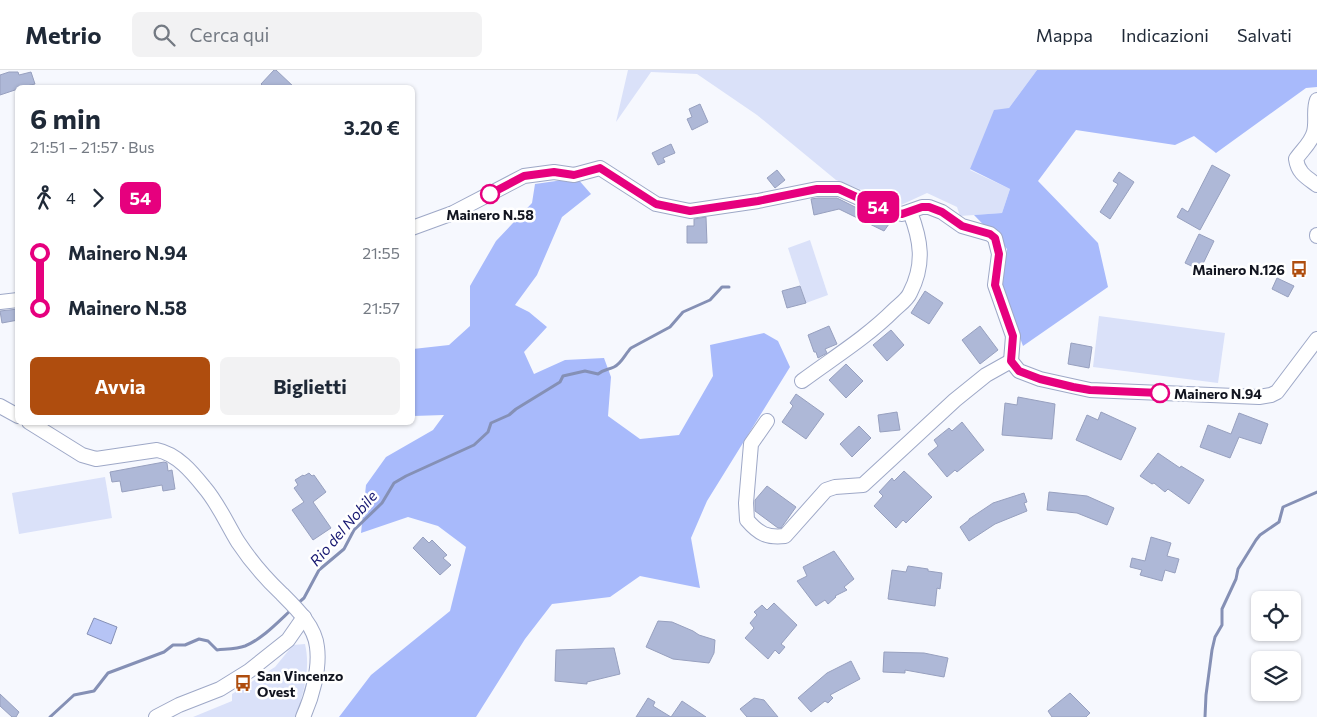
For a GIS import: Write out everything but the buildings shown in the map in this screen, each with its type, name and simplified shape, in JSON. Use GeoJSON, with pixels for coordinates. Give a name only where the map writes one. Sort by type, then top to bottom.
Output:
{"type":"FeatureCollection","features":[{"type":"Feature","properties":{"kind":"street"},"geometry":{"type":"LineString","coordinates":[[1317,100],[1314,113],[1314,131],[1310,141],[1296,159],[1300,173],[1317,185]]}},
{"type":"Feature","properties":{"kind":"street"},"geometry":{"type":"LineString","coordinates":[[415,227],[453,213],[524,176],[554,172],[574,175],[600,168],[656,204],[690,211],[758,201],[817,189],[839,189],[885,210],[902,214],[922,207],[929,207],[942,212],[962,226],[990,234],[995,238],[999,254],[995,285],[1013,336],[1011,361],[1019,371],[1040,379],[1090,390],[1259,397],[1272,395],[1277,392],[1317,339]]}},
{"type":"Feature","properties":{"kind":"street"},"geometry":{"type":"LineString","coordinates":[[802,381],[879,324],[909,295],[917,275],[920,250],[918,235],[910,212]]}},
{"type":"Feature","properties":{"kind":"street"},"geometry":{"type":"LineString","coordinates":[[0,302],[15,300]]}},
{"type":"Feature","properties":{"kind":"street"},"geometry":{"type":"LineString","coordinates":[[767,421],[751,444],[746,503],[747,520],[763,535],[785,536],[826,490],[835,487],[863,484],[963,394],[986,375],[1011,361]]}},
{"type":"Feature","properties":{"kind":"street"},"geometry":{"type":"LineString","coordinates":[[0,406],[15,414]]}},
{"type":"Feature","properties":{"kind":"street"},"geometry":{"type":"LineString","coordinates":[[33,425],[82,455],[96,458],[157,450],[166,452],[179,460],[205,488],[239,543],[263,574],[298,610],[317,646],[317,669],[303,717]]}},
{"type":"Feature","properties":{"kind":"street"},"geometry":{"type":"LineString","coordinates":[[156,717],[179,705],[220,689],[249,672],[288,640],[298,610]]}},
{"type":"Feature","properties":{"kind":"shaded area"},"geometry":{"type":"Polygon","coordinates":[[[628,70],[1037,70],[1009,108],[970,170],[1010,189],[1002,213],[960,216],[957,207],[927,193],[901,205],[836,180],[757,115],[697,74],[651,72],[616,122],[628,70]]]}},
{"type":"Feature","properties":{"kind":"shaded area"},"geometry":{"type":"Polygon","coordinates":[[[1037,70],[1317,70],[1317,87],[1306,88],[1216,153],[1194,136],[1175,145],[1076,130],[1038,181],[1098,243],[1108,287],[1023,346],[1002,289],[1007,249],[974,215],[1002,213],[1010,189],[970,169],[994,110],[1009,108],[1037,70]]]}},
{"type":"Feature","properties":{"kind":"shaded area"},"geometry":{"type":"Polygon","coordinates":[[[577,178],[591,194],[562,217],[537,275],[515,305],[529,312],[547,327],[524,352],[534,374],[565,360],[604,358],[611,377],[608,416],[640,439],[679,435],[713,376],[710,345],[764,333],[778,341],[790,367],[707,501],[691,538],[700,588],[640,576],[610,597],[552,604],[525,639],[476,717],[339,717],[371,675],[450,611],[466,547],[438,526],[408,517],[361,533],[366,485],[386,457],[433,430],[444,415],[415,416],[415,349],[449,345],[470,326],[470,286],[496,241],[532,203],[535,184],[577,178]]]}},
{"type":"Feature","properties":{"kind":"shaded area"},"geometry":{"type":"Polygon","coordinates":[[[810,240],[828,295],[806,303],[788,248],[810,240]]]}},
{"type":"Feature","properties":{"kind":"shaded area"},"geometry":{"type":"Polygon","coordinates":[[[1099,316],[1225,333],[1218,383],[1093,367],[1099,316]]]}},
{"type":"Feature","properties":{"kind":"shaded area"},"geometry":{"type":"Polygon","coordinates":[[[105,477],[112,518],[19,534],[12,493],[105,477]]]}},
{"type":"Feature","properties":{"kind":"shaded area"},"geometry":{"type":"Polygon","coordinates":[[[94,618],[117,627],[111,644],[87,634],[94,618]]]}},
{"type":"Feature","properties":{"kind":"shaded area"},"geometry":{"type":"Polygon","coordinates":[[[305,644],[307,672],[296,717],[193,717],[232,701],[232,694],[275,667],[293,645],[305,644]]]}},
{"type":"Feature","properties":{"kind":"waterway","name":"Rio del Nobile"},"geometry":{"type":"LineString","coordinates":[[297,604],[304,598],[319,570],[344,549],[354,530],[382,503],[394,483],[474,445],[488,432],[491,423],[509,415],[560,382],[563,376],[585,371],[598,374],[614,367],[631,348],[670,327],[683,312],[710,300],[722,287],[729,287]]}},
{"type":"Feature","properties":{"kind":"waterway"},"geometry":{"type":"LineString","coordinates":[[1205,717],[1212,650],[1215,637],[1222,625],[1222,609],[1236,579],[1238,569],[1260,535],[1279,522],[1283,507],[1317,492]]}},
{"type":"Feature","properties":{"kind":"waterway","name":"Rio del Nobile"},"geometry":{"type":"LineString","coordinates":[[50,717],[74,695],[94,691],[108,673],[164,652],[173,645],[185,645],[199,639],[208,641],[217,650],[245,646],[263,635],[291,610]]}},
{"type":"Feature","properties":{"kind":"bus line","name":"54"},"geometry":{"type":"LineString","coordinates":[[490,194],[524,176],[554,172],[574,175],[600,168],[656,204],[690,211],[758,201],[817,189],[839,189],[885,210],[902,214],[922,207],[929,207],[942,212],[962,226],[983,231],[995,238],[999,254],[995,285],[1013,336],[1011,361],[1019,371],[1040,379],[1090,390],[1160,393]]}},
{"type":"Feature","properties":{"kind":"place","name":"Mainero N.58"},"geometry":{"type":"Point","coordinates":[490,194]}},
{"type":"Feature","properties":{"kind":"place","name":"Mainero N.126"},"geometry":{"type":"Point","coordinates":[1299,269]}},
{"type":"Feature","properties":{"kind":"place","name":"Mainero N.94"},"geometry":{"type":"Point","coordinates":[1160,393]}},
{"type":"Feature","properties":{"kind":"place","name":"San Vincenzo Ovest"},"geometry":{"type":"Point","coordinates":[243,683]}}]}
